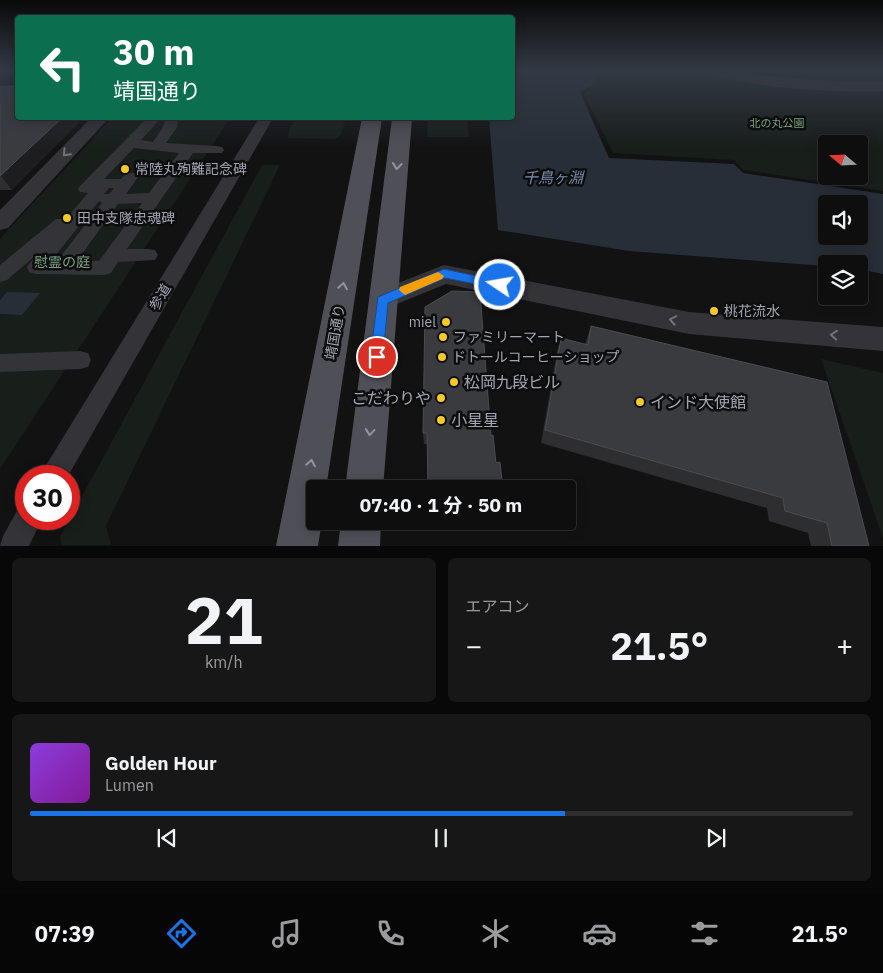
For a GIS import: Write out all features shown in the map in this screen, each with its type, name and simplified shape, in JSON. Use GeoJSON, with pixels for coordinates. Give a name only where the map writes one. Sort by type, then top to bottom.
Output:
{"type":"FeatureCollection","features":[{"type":"Feature","properties":{"kind":"main road","name":"靖国通り"},"geometry":{"type":"LineString","coordinates":[[297,546],[372,120]]}},
{"type":"Feature","properties":{"kind":"main road"},"geometry":{"type":"LineString","coordinates":[[365,480],[402,120]]}},
{"type":"Feature","properties":{"kind":"main road"},"geometry":{"type":"LineString","coordinates":[[359,546],[360,530]]}},
{"type":"Feature","properties":{"kind":"street"},"geometry":{"type":"LineString","coordinates":[[0,223],[98,120]]}},
{"type":"Feature","properties":{"kind":"street"},"geometry":{"type":"LineString","coordinates":[[0,275],[67,218],[70,209],[104,168],[152,120]]}},
{"type":"Feature","properties":{"kind":"street"},"geometry":{"type":"LineString","coordinates":[[158,146],[170,127],[172,120]]}},
{"type":"Feature","properties":{"kind":"street","name":"参道"},"geometry":{"type":"LineString","coordinates":[[61,465],[265,120]]}},
{"type":"Feature","properties":{"kind":"street"},"geometry":{"type":"LineString","coordinates":[[131,143],[217,150]]}},
{"type":"Feature","properties":{"kind":"street"},"geometry":{"type":"LineString","coordinates":[[62,267],[128,180],[105,184],[36,267],[104,268],[189,149]]}},
{"type":"Feature","properties":{"kind":"street"},"geometry":{"type":"LineString","coordinates":[[92,199],[155,198]]}},
{"type":"Feature","properties":{"kind":"street"},"geometry":{"type":"LineString","coordinates":[[76,219],[99,218]]}},
{"type":"Feature","properties":{"kind":"street"},"geometry":{"type":"LineString","coordinates":[[59,240],[84,238]]}},
{"type":"Feature","properties":{"kind":"street"},"geometry":{"type":"LineString","coordinates":[[113,256],[149,255]]}},
{"type":"Feature","properties":{"kind":"street"},"geometry":{"type":"LineString","coordinates":[[382,300],[444,274],[690,323],[883,339]]}},
{"type":"Feature","properties":{"kind":"street"},"geometry":{"type":"LineString","coordinates":[[0,363],[80,360]]}},
{"type":"Feature","properties":{"kind":"street"},"geometry":{"type":"LineString","coordinates":[[13,546],[22,530]]}},
{"type":"Feature","properties":{"kind":"green space","name":"北の丸公園"},"geometry":{"type":"Polygon","coordinates":[[[585,96],[883,96],[883,191],[843,185],[868,185],[868,135],[818,135],[818,181],[743,170],[734,160],[613,153],[585,96]]]}},
{"type":"Feature","properties":{"kind":"green space","name":"慰霊の庭"},"geometry":{"type":"Polygon","coordinates":[[[110,120],[229,120],[0,469],[0,239],[110,120]]]}},
{"type":"Feature","properties":{"kind":"green space"},"geometry":{"type":"Polygon","coordinates":[[[295,120],[345,120],[341,135],[335,139],[288,138],[289,129],[295,120]]]}},
{"type":"Feature","properties":{"kind":"green space"},"geometry":{"type":"Polygon","coordinates":[[[428,120],[467,120],[469,137],[427,137],[428,120]]]}},
{"type":"Feature","properties":{"kind":"green space"},"geometry":{"type":"Polygon","coordinates":[[[262,165],[280,165],[106,526],[111,545],[62,545],[60,537],[64,530],[80,530],[80,500],[262,165]]]}},
{"type":"Feature","properties":{"kind":"green space"},"geometry":{"type":"Polygon","coordinates":[[[821,359],[883,373],[883,538],[821,359]]]}},
{"type":"Feature","properties":{"kind":"water","name":"千鳥ヶ淵"},"geometry":{"type":"Polygon","coordinates":[[[515,96],[582,96],[609,158],[734,164],[743,173],[883,194],[883,274],[868,271],[868,255],[818,255],[818,265],[629,251],[498,230],[489,120],[515,120],[515,96]]]}},
{"type":"Feature","properties":{"kind":"water"},"geometry":{"type":"Polygon","coordinates":[[[7,292],[40,293],[22,315],[0,314],[0,300],[7,292]]]}},
{"type":"Feature","properties":{"kind":"building"},"geometry":{"type":"Polygon","coordinates":[[[0,96],[15,96],[15,120],[60,120],[0,176],[0,96]]]}},
{"type":"Feature","properties":{"kind":"building","name":"松岡九段ビル"},"geometry":{"type":"Polygon","coordinates":[[[452,291],[480,292],[491,436],[493,435],[496,463],[500,462],[502,480],[428,480],[427,433],[423,433],[425,307],[452,291]]]}},
{"type":"Feature","properties":{"kind":"building"},"geometry":{"type":"Polygon","coordinates":[[[591,326],[827,382],[869,546],[832,546],[827,523],[785,511],[783,498],[545,430],[561,338],[588,345],[591,326]]]}},
{"type":"Feature","properties":{"kind":"slow traffic"},"geometry":{"type":"LineString","coordinates":[[405,290],[438,276]]}},
{"type":"Feature","properties":{"kind":"place","name":"常陸丸殉難記念碑"},"geometry":{"type":"Point","coordinates":[125,169]}},
{"type":"Feature","properties":{"kind":"place","name":"田中支隊忠魂碑"},"geometry":{"type":"Point","coordinates":[67,218]}},
{"type":"Feature","properties":{"kind":"place","name":"桃花流水"},"geometry":{"type":"Point","coordinates":[714,311]}},
{"type":"Feature","properties":{"kind":"place","name":"miel"},"geometry":{"type":"Point","coordinates":[446,322]}},
{"type":"Feature","properties":{"kind":"place","name":"ファミリーマート"},"geometry":{"type":"Point","coordinates":[443,337]}},
{"type":"Feature","properties":{"kind":"place","name":"ドトールコーヒーショップ"},"geometry":{"type":"Point","coordinates":[442,357]}},
{"type":"Feature","properties":{"kind":"place","name":"松岡九段ビル"},"geometry":{"type":"Point","coordinates":[454,382]}},
{"type":"Feature","properties":{"kind":"place","name":"こだわりや"},"geometry":{"type":"Point","coordinates":[441,398]}},
{"type":"Feature","properties":{"kind":"place","name":"インド大使館"},"geometry":{"type":"Point","coordinates":[640,402]}},
{"type":"Feature","properties":{"kind":"place","name":"小星星"},"geometry":{"type":"Point","coordinates":[441,420]}},
{"type":"Feature","properties":{"kind":"route"},"geometry":{"type":"LineString","coordinates":[[377,357],[382,300],[444,274],[500,285]]}}]}
